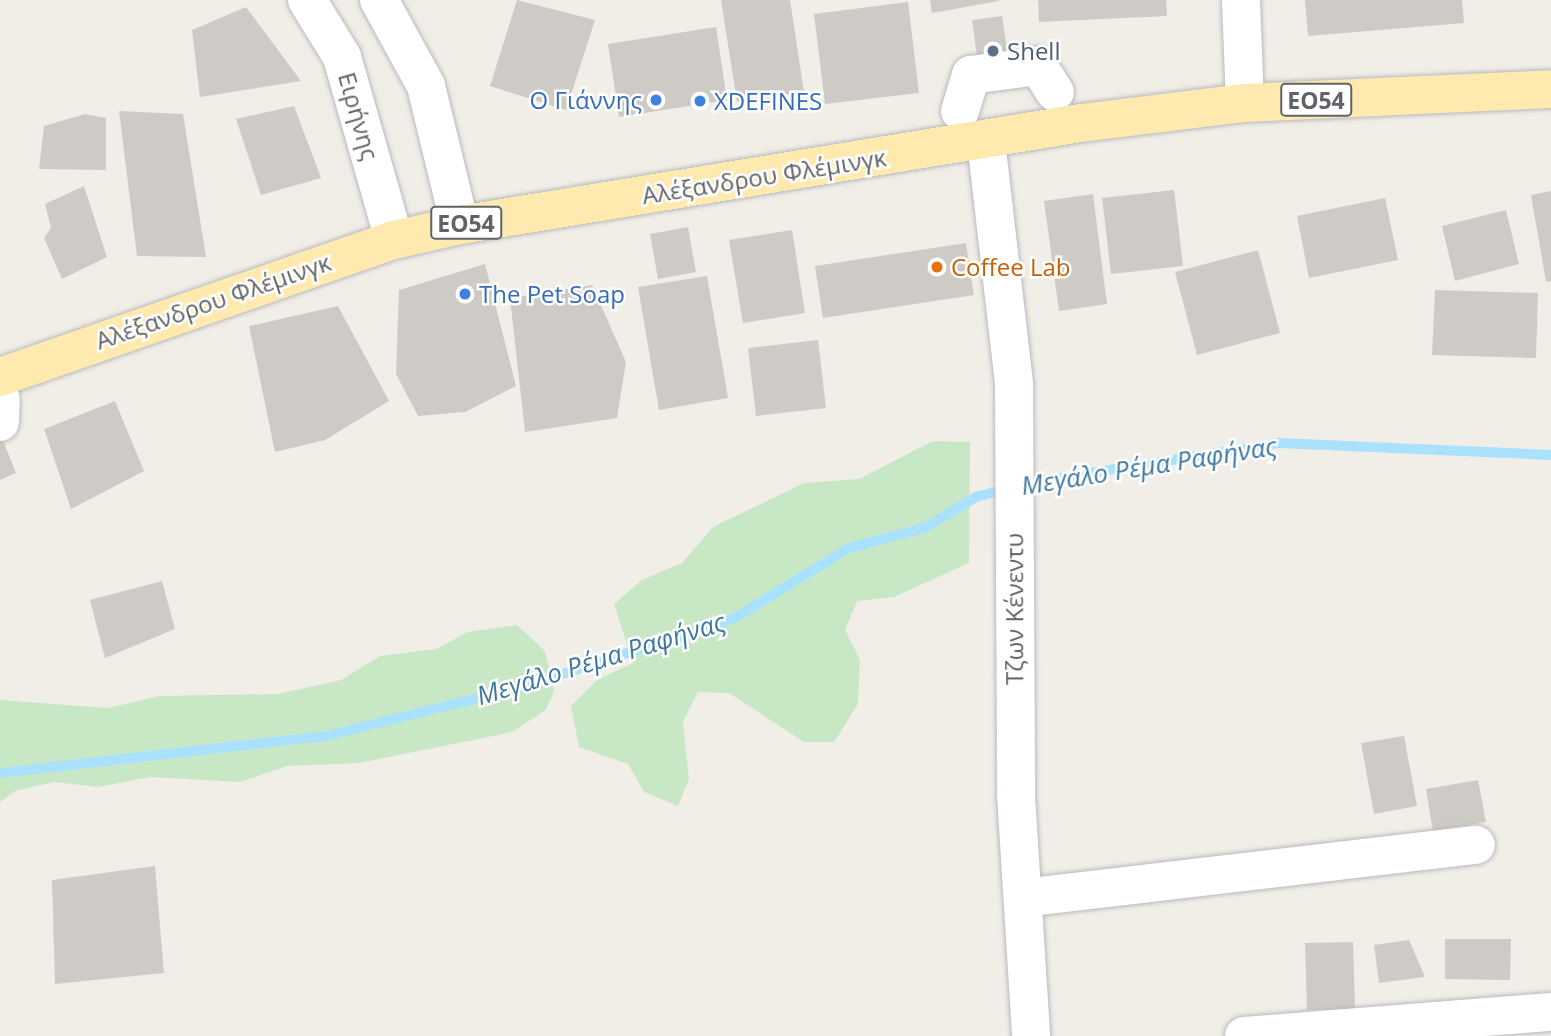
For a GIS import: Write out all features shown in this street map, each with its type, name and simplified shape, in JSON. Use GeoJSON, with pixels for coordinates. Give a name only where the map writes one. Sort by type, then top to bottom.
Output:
{"type":"FeatureCollection","features":[{"type":"Feature","properties":{"kind":"main road","name":"Αλέξανδρου Φλέμινγκ"},"geometry":{"type":"LineString","coordinates":[[0,399],[394,240],[460,225],[986,141],[1245,103],[1551,89]]}},
{"type":"Feature","properties":{"kind":"street","name":"Ειρήνης"},"geometry":{"type":"LineString","coordinates":[[307,0],[342,57],[394,240]]}},
{"type":"Feature","properties":{"kind":"street"},"geometry":{"type":"LineString","coordinates":[[379,0],[426,86],[460,225]]}},
{"type":"Feature","properties":{"kind":"street"},"geometry":{"type":"LineString","coordinates":[[1241,0],[1245,103]]}},
{"type":"Feature","properties":{"kind":"street"},"geometry":{"type":"LineString","coordinates":[[960,111],[971,75],[1038,66],[1055,92]]}},
{"type":"Feature","properties":{"kind":"street","name":"Τζων Κένεντυ"},"geometry":{"type":"LineString","coordinates":[[986,141],[1014,384],[1013,564],[1023,898],[1031,1036]]}},
{"type":"Feature","properties":{"kind":"street"},"geometry":{"type":"LineString","coordinates":[[1023,898],[1476,845]]}},
{"type":"Feature","properties":{"kind":"street"},"geometry":{"type":"LineString","coordinates":[[1244,1036],[1551,1012]]}},
{"type":"Feature","properties":{"kind":"green space"},"geometry":{"type":"Polygon","coordinates":[[[933,441],[970,442],[969,563],[894,597],[857,601],[845,630],[860,660],[858,704],[834,742],[804,742],[729,693],[698,692],[683,722],[689,779],[678,806],[644,792],[628,764],[579,747],[571,706],[597,680],[633,663],[614,604],[642,580],[682,563],[713,527],[804,483],[859,479],[933,441]]]}},
{"type":"Feature","properties":{"kind":"green space"},"geometry":{"type":"Polygon","coordinates":[[[517,625],[545,651],[554,691],[546,710],[512,732],[359,763],[287,766],[240,782],[151,777],[98,787],[54,782],[15,791],[0,802],[0,700],[108,708],[159,696],[278,694],[341,680],[380,656],[436,649],[468,632],[517,625]]]}},
{"type":"Feature","properties":{"kind":"building"},"geometry":{"type":"Polygon","coordinates":[[[517,0],[595,20],[566,110],[490,86],[517,0]]]}},
{"type":"Feature","properties":{"kind":"building"},"geometry":{"type":"Polygon","coordinates":[[[721,0],[790,0],[804,92],[737,102],[721,0]]]}},
{"type":"Feature","properties":{"kind":"building"},"geometry":{"type":"Polygon","coordinates":[[[930,0],[999,0],[999,1],[932,13],[930,0]]]}},
{"type":"Feature","properties":{"kind":"building"},"geometry":{"type":"Polygon","coordinates":[[[1038,0],[1166,0],[1167,16],[1039,22],[1038,0]]]}},
{"type":"Feature","properties":{"kind":"building"},"geometry":{"type":"Polygon","coordinates":[[[1305,0],[1462,0],[1464,23],[1308,36],[1305,0]]]}},
{"type":"Feature","properties":{"kind":"building"},"geometry":{"type":"Polygon","coordinates":[[[908,2],[919,93],[825,104],[814,14],[908,2]]]}},
{"type":"Feature","properties":{"kind":"building"},"geometry":{"type":"Polygon","coordinates":[[[246,7],[301,81],[200,97],[192,30],[246,7]]]}},
{"type":"Feature","properties":{"kind":"building"},"geometry":{"type":"Polygon","coordinates":[[[1002,16],[1011,75],[980,78],[972,20],[1002,16]]]}},
{"type":"Feature","properties":{"kind":"building"},"geometry":{"type":"Polygon","coordinates":[[[716,27],[727,100],[619,117],[608,44],[716,27]]]}},
{"type":"Feature","properties":{"kind":"building"},"geometry":{"type":"Polygon","coordinates":[[[294,106],[321,178],[261,195],[236,119],[294,106]]]}},
{"type":"Feature","properties":{"kind":"building"},"geometry":{"type":"Polygon","coordinates":[[[119,111],[183,114],[206,257],[137,256],[119,111]]]}},
{"type":"Feature","properties":{"kind":"building"},"geometry":{"type":"Polygon","coordinates":[[[85,114],[106,118],[106,170],[39,169],[44,126],[85,114]]]}},
{"type":"Feature","properties":{"kind":"building"},"geometry":{"type":"Polygon","coordinates":[[[84,186],[107,257],[62,279],[44,238],[51,228],[45,204],[84,186]]]}},
{"type":"Feature","properties":{"kind":"building"},"geometry":{"type":"Polygon","coordinates":[[[1174,190],[1183,266],[1111,274],[1102,198],[1174,190]]]}},
{"type":"Feature","properties":{"kind":"building"},"geometry":{"type":"Polygon","coordinates":[[[1551,191],[1551,281],[1546,282],[1531,195],[1551,191]]]}},
{"type":"Feature","properties":{"kind":"building"},"geometry":{"type":"Polygon","coordinates":[[[1093,194],[1107,304],[1059,311],[1044,201],[1093,194]]]}},
{"type":"Feature","properties":{"kind":"building"},"geometry":{"type":"Polygon","coordinates":[[[1385,198],[1398,260],[1309,278],[1297,216],[1385,198]]]}},
{"type":"Feature","properties":{"kind":"building"},"geometry":{"type":"Polygon","coordinates":[[[1506,210],[1519,264],[1455,281],[1442,226],[1506,210]]]}},
{"type":"Feature","properties":{"kind":"building"},"geometry":{"type":"Polygon","coordinates":[[[688,227],[696,272],[658,279],[650,234],[688,227]]]}},
{"type":"Feature","properties":{"kind":"building"},"geometry":{"type":"Polygon","coordinates":[[[792,230],[805,313],[743,323],[729,240],[792,230]]]}},
{"type":"Feature","properties":{"kind":"building"},"geometry":{"type":"Polygon","coordinates":[[[966,243],[974,295],[823,318],[815,266],[966,243]]]}},
{"type":"Feature","properties":{"kind":"building"},"geometry":{"type":"Polygon","coordinates":[[[1258,250],[1280,333],[1197,355],[1175,272],[1258,250]]]}},
{"type":"Feature","properties":{"kind":"building"},"geometry":{"type":"Polygon","coordinates":[[[485,264],[516,386],[465,412],[418,416],[396,374],[399,290],[485,264]]]}},
{"type":"Feature","properties":{"kind":"building"},"geometry":{"type":"Polygon","coordinates":[[[707,276],[728,398],[659,410],[638,287],[707,276]]]}},
{"type":"Feature","properties":{"kind":"building"},"geometry":{"type":"Polygon","coordinates":[[[592,285],[626,362],[617,418],[525,432],[510,298],[592,285]]]}},
{"type":"Feature","properties":{"kind":"building"},"geometry":{"type":"Polygon","coordinates":[[[1435,290],[1538,293],[1536,358],[1432,355],[1435,290]]]}},
{"type":"Feature","properties":{"kind":"building"},"geometry":{"type":"Polygon","coordinates":[[[338,306],[389,401],[325,440],[275,452],[249,326],[338,306]]]}},
{"type":"Feature","properties":{"kind":"building"},"geometry":{"type":"Polygon","coordinates":[[[818,340],[826,408],[756,416],[748,348],[818,340]]]}},
{"type":"Feature","properties":{"kind":"building"},"geometry":{"type":"Polygon","coordinates":[[[115,401],[144,471],[71,509],[44,429],[115,401]]]}},
{"type":"Feature","properties":{"kind":"building"},"geometry":{"type":"Polygon","coordinates":[[[2,438],[16,473],[0,480],[0,439],[2,438]]]}},
{"type":"Feature","properties":{"kind":"building"},"geometry":{"type":"Polygon","coordinates":[[[162,581],[175,629],[105,658],[90,600],[162,581]]]}},
{"type":"Feature","properties":{"kind":"building"},"geometry":{"type":"Polygon","coordinates":[[[1404,736],[1417,806],[1374,814],[1361,743],[1404,736]]]}},
{"type":"Feature","properties":{"kind":"building"},"geometry":{"type":"Polygon","coordinates":[[[1478,780],[1486,822],[1433,831],[1426,789],[1478,780]]]}},
{"type":"Feature","properties":{"kind":"building"},"geometry":{"type":"Polygon","coordinates":[[[155,866],[164,973],[55,984],[52,880],[155,866]]]}},
{"type":"Feature","properties":{"kind":"building"},"geometry":{"type":"Polygon","coordinates":[[[1445,939],[1511,939],[1510,980],[1445,979],[1445,939]]]}},
{"type":"Feature","properties":{"kind":"building"},"geometry":{"type":"Polygon","coordinates":[[[1409,940],[1425,977],[1379,983],[1374,945],[1409,940]]]}},
{"type":"Feature","properties":{"kind":"building"},"geometry":{"type":"Polygon","coordinates":[[[1353,942],[1355,1009],[1307,1010],[1305,943],[1353,942]]]}},
{"type":"Feature","properties":{"kind":"waterway","name":"Μεγάλο Ρέμα Ραφήνας"},"geometry":{"type":"LineString","coordinates":[[1022,484],[1278,443],[1551,455]]}},
{"type":"Feature","properties":{"kind":"waterway","name":"Μεγάλο Ρέμα Ραφήνας"},"geometry":{"type":"LineString","coordinates":[[0,773],[326,736],[519,688],[733,619],[849,548],[924,528],[976,497],[1006,489]]}},
{"type":"Feature","properties":{"kind":"place","name":"Shell"},"geometry":{"type":"Point","coordinates":[993,51]}},
{"type":"Feature","properties":{"kind":"place","name":"Ο Γιάννης"},"geometry":{"type":"Point","coordinates":[656,100]}},
{"type":"Feature","properties":{"kind":"place","name":"XDEFINES"},"geometry":{"type":"Point","coordinates":[700,101]}},
{"type":"Feature","properties":{"kind":"place","name":"Coffee Lab"},"geometry":{"type":"Point","coordinates":[937,267]}},
{"type":"Feature","properties":{"kind":"place","name":"The Pet Soap"},"geometry":{"type":"Point","coordinates":[465,294]}}]}
